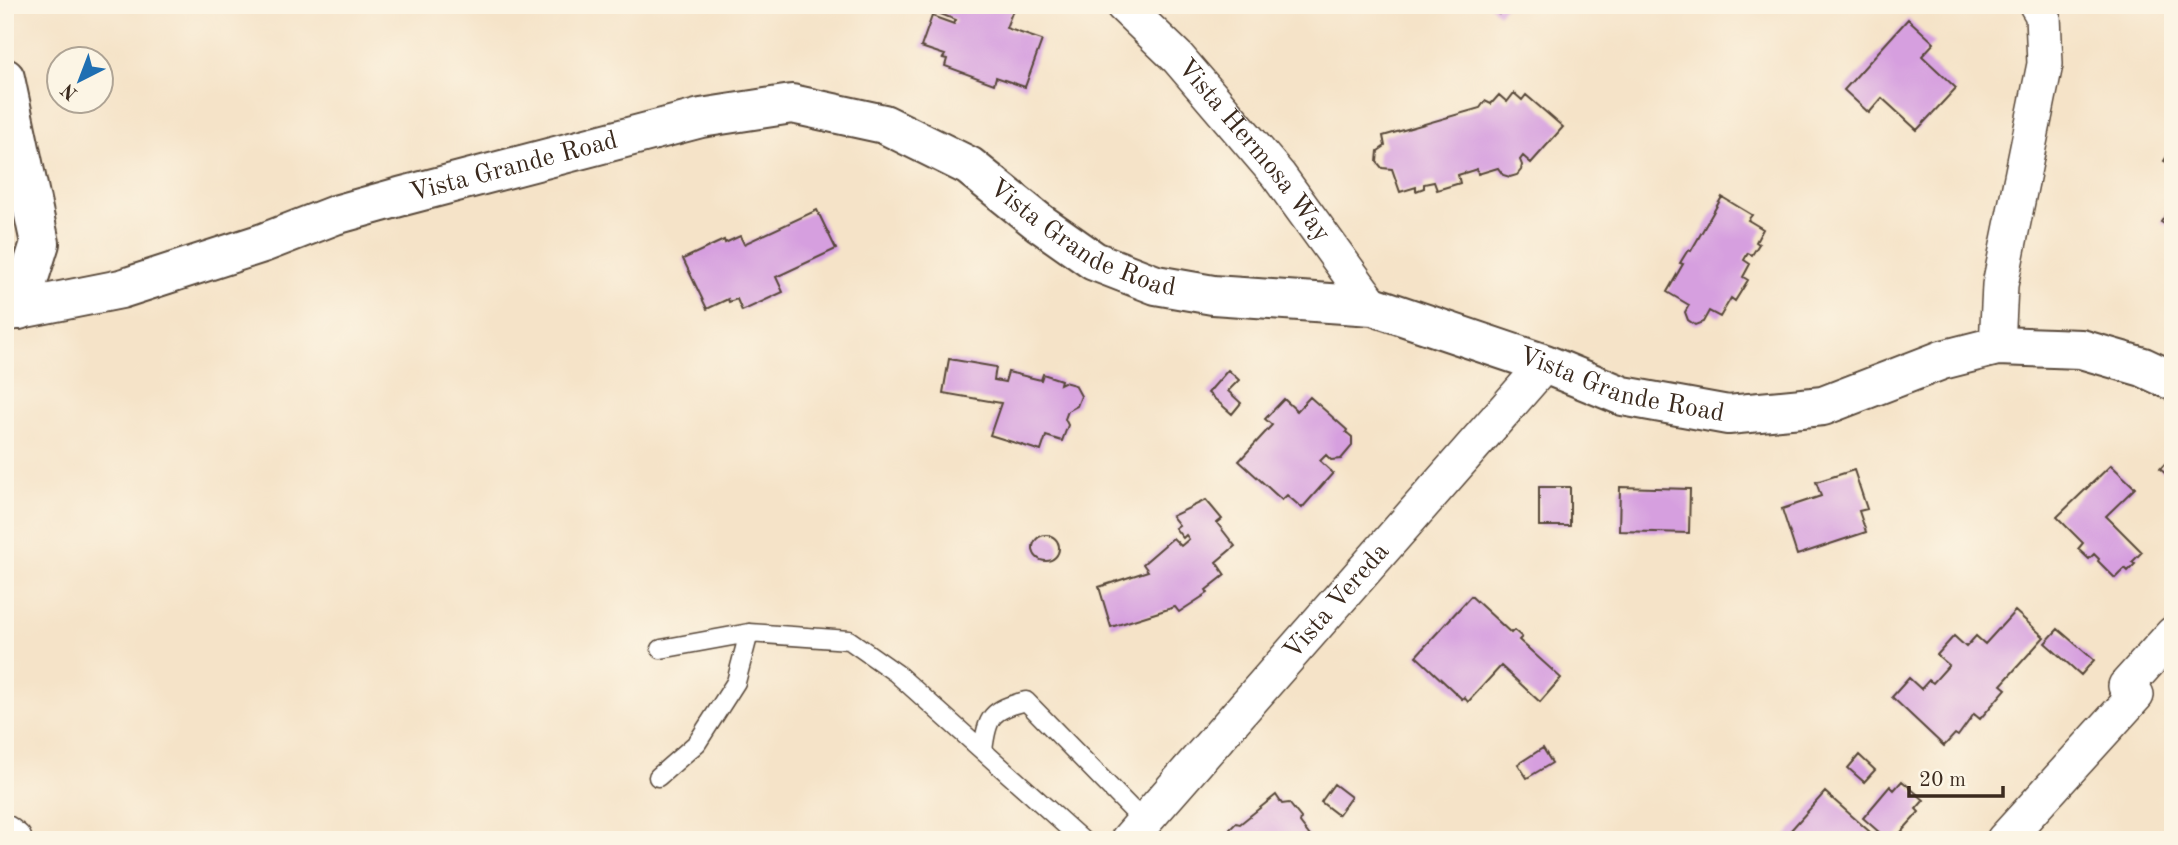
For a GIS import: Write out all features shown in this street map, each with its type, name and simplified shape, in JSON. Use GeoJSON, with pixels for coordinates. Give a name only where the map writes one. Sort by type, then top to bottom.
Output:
{"type":"FeatureCollection","features":[{"type":"Feature","properties":{"kind":"street","name":"Vista Hermosa Way"},"geometry":{"type":"LineString","coordinates":[[1123,5],[1178,58],[1278,175],[1373,306]]}},
{"type":"Feature","properties":{"kind":"street"},"geometry":{"type":"LineString","coordinates":[[1997,346],[2000,285],[2045,64],[2043,15],[2037,5]]}},
{"type":"Feature","properties":{"kind":"street"},"geometry":{"type":"LineString","coordinates":[[5,78],[40,243],[10,304]]}},
{"type":"Feature","properties":{"kind":"street","name":"Vista Grande Road"},"geometry":{"type":"LineString","coordinates":[[10,304],[121,289],[262,243],[335,215],[403,196],[701,118],[792,104],[884,124],[969,166],[1040,223],[1094,261],[1156,285],[1213,295],[1373,306],[1545,365],[1623,396],[1728,415],[1823,405],[1942,360],[1997,346],[2081,349],[2143,367],[2173,382]]}},
{"type":"Feature","properties":{"kind":"street","name":"Vista Vereda"},"geometry":{"type":"LineString","coordinates":[[1136,831],[1545,365]]}},
{"type":"Feature","properties":{"kind":"street"},"geometry":{"type":"LineString","coordinates":[[2004,840],[2136,695],[2126,686],[2173,634]]}},
{"type":"Feature","properties":{"kind":"street"},"geometry":{"type":"LineString","coordinates":[[5,833],[14,840]]}},
{"type":"Feature","properties":{"kind":"lane"},"geometry":{"type":"LineString","coordinates":[[658,777],[698,743],[736,682],[749,633]]}},
{"type":"Feature","properties":{"kind":"lane"},"geometry":{"type":"LineString","coordinates":[[660,649],[749,633],[849,640],[896,673],[1082,840]]}},
{"type":"Feature","properties":{"kind":"lane"},"geometry":{"type":"LineString","coordinates":[[983,751],[986,723],[1003,707],[1026,701],[1136,831]]}},
{"type":"Feature","properties":{"kind":"building"},"geometry":{"type":"Polygon","coordinates":[[[936,5],[999,5],[1013,10],[1006,28],[1042,40],[1025,87],[996,77],[994,84],[945,66],[945,55],[921,47],[932,16],[954,24],[956,20],[933,11],[936,5]]]}},
{"type":"Feature","properties":{"kind":"building"},"geometry":{"type":"Polygon","coordinates":[[[1489,5],[1506,5],[1499,14],[1489,5]]]}},
{"type":"Feature","properties":{"kind":"building"},"geometry":{"type":"Polygon","coordinates":[[[1908,19],[1934,43],[1922,56],[1956,88],[1917,130],[1882,98],[1869,113],[1844,90],[1908,19]]]}},
{"type":"Feature","properties":{"kind":"building"},"geometry":{"type":"Polygon","coordinates":[[[1514,93],[1522,100],[1526,95],[1563,127],[1531,163],[1523,156],[1520,160],[1521,170],[1517,175],[1503,175],[1498,168],[1478,174],[1477,169],[1458,175],[1460,183],[1437,190],[1434,182],[1424,184],[1424,188],[1416,191],[1416,187],[1400,192],[1392,169],[1382,168],[1377,162],[1378,151],[1385,146],[1383,136],[1480,108],[1485,101],[1491,104],[1499,95],[1507,102],[1514,93]]]}},
{"type":"Feature","properties":{"kind":"building"},"geometry":{"type":"Polygon","coordinates":[[[2173,147],[2173,166],[2164,161],[2173,147]]]}},
{"type":"Feature","properties":{"kind":"building"},"geometry":{"type":"Polygon","coordinates":[[[1722,197],[1752,215],[1748,220],[1763,229],[1756,242],[1759,244],[1752,255],[1748,253],[1744,260],[1750,264],[1743,277],[1748,280],[1735,301],[1731,298],[1720,317],[1709,311],[1703,322],[1695,325],[1688,320],[1685,312],[1689,305],[1667,292],[1683,264],[1680,263],[1688,250],[1691,251],[1722,197]]]}},
{"type":"Feature","properties":{"kind":"building"},"geometry":{"type":"Polygon","coordinates":[[[2173,204],[2173,229],[2161,222],[2173,204]]]}},
{"type":"Feature","properties":{"kind":"building"},"geometry":{"type":"Polygon","coordinates":[[[817,210],[836,249],[776,277],[783,292],[742,311],[737,299],[729,302],[728,299],[707,309],[683,259],[724,240],[725,243],[740,236],[744,244],[817,210]]]}},
{"type":"Feature","properties":{"kind":"building"},"geometry":{"type":"Polygon","coordinates":[[[949,359],[996,367],[994,380],[1005,382],[1008,372],[1041,380],[1043,374],[1061,380],[1060,384],[1064,382],[1075,385],[1081,396],[1077,406],[1068,411],[1065,419],[1068,425],[1062,441],[1046,436],[1041,451],[990,435],[1001,403],[943,393],[949,359]]]}},
{"type":"Feature","properties":{"kind":"building"},"geometry":{"type":"Polygon","coordinates":[[[1228,370],[1239,380],[1228,391],[1241,403],[1232,414],[1208,393],[1228,370]]]}},
{"type":"Feature","properties":{"kind":"building"},"geometry":{"type":"Polygon","coordinates":[[[1310,397],[1347,430],[1352,437],[1352,446],[1341,459],[1331,460],[1326,455],[1320,461],[1333,473],[1302,508],[1287,495],[1282,500],[1239,461],[1272,425],[1265,419],[1284,399],[1297,411],[1310,397]]]}},
{"type":"Feature","properties":{"kind":"building"},"geometry":{"type":"Polygon","coordinates":[[[2173,455],[2173,480],[2160,469],[2173,455]]]}},
{"type":"Feature","properties":{"kind":"building"},"geometry":{"type":"Polygon","coordinates":[[[2111,465],[2135,488],[2106,516],[2142,552],[2132,562],[2135,564],[2128,571],[2125,568],[2115,578],[2094,554],[2089,559],[2078,549],[2083,543],[2057,517],[2111,465]]]}},
{"type":"Feature","properties":{"kind":"building"},"geometry":{"type":"Polygon","coordinates":[[[1854,470],[1867,509],[1859,511],[1866,532],[1797,555],[1782,509],[1821,496],[1816,482],[1854,470]]]}},
{"type":"Feature","properties":{"kind":"building"},"geometry":{"type":"Polygon","coordinates":[[[1539,487],[1570,487],[1570,526],[1539,526],[1539,487]]]}},
{"type":"Feature","properties":{"kind":"building"},"geometry":{"type":"Polygon","coordinates":[[[1620,487],[1690,489],[1689,533],[1619,531],[1620,487]]]}},
{"type":"Feature","properties":{"kind":"building"},"geometry":{"type":"Polygon","coordinates":[[[1206,500],[1222,519],[1217,523],[1235,546],[1216,562],[1225,575],[1206,590],[1208,593],[1179,612],[1175,607],[1111,627],[1099,587],[1148,571],[1143,564],[1173,538],[1181,546],[1189,539],[1186,535],[1183,538],[1175,528],[1179,525],[1172,516],[1206,500]]]}},
{"type":"Feature","properties":{"kind":"building"},"geometry":{"type":"Polygon","coordinates":[[[1046,535],[1055,539],[1059,548],[1055,557],[1046,561],[1037,557],[1033,548],[1037,539],[1046,535]]]}},
{"type":"Feature","properties":{"kind":"building"},"geometry":{"type":"Polygon","coordinates":[[[1471,596],[1511,633],[1514,630],[1522,637],[1519,640],[1561,678],[1540,702],[1501,666],[1468,702],[1416,656],[1471,596]]]}},
{"type":"Feature","properties":{"kind":"building"},"geometry":{"type":"Polygon","coordinates":[[[2015,611],[2044,637],[2001,685],[2006,689],[1980,719],[1974,714],[1958,736],[1955,734],[1944,746],[1892,697],[1909,678],[1921,689],[1929,680],[1933,683],[1949,665],[1937,655],[1954,636],[1966,647],[1976,636],[1985,644],[2015,611]]]}},
{"type":"Feature","properties":{"kind":"building"},"geometry":{"type":"Polygon","coordinates":[[[2058,629],[2094,660],[2081,675],[2045,643],[2058,629]]]}},
{"type":"Feature","properties":{"kind":"building"},"geometry":{"type":"Polygon","coordinates":[[[1543,748],[1552,763],[1527,778],[1518,764],[1543,748]]]}},
{"type":"Feature","properties":{"kind":"building"},"geometry":{"type":"Polygon","coordinates":[[[1859,755],[1875,770],[1864,782],[1848,768],[1859,755]]]}},
{"type":"Feature","properties":{"kind":"building"},"geometry":{"type":"Polygon","coordinates":[[[1902,781],[1924,800],[1916,809],[1919,812],[1894,840],[1888,840],[1863,818],[1890,786],[1894,790],[1902,781]]]}},
{"type":"Feature","properties":{"kind":"building"},"geometry":{"type":"Polygon","coordinates":[[[1334,784],[1351,797],[1338,815],[1321,802],[1334,784]]]}},
{"type":"Feature","properties":{"kind":"building"},"geometry":{"type":"Polygon","coordinates":[[[1825,792],[1879,840],[1782,840],[1825,792]]]}},
{"type":"Feature","properties":{"kind":"building"},"geometry":{"type":"Polygon","coordinates":[[[1276,795],[1282,804],[1289,803],[1313,840],[1219,840],[1236,823],[1240,824],[1276,795]]]}}]}
